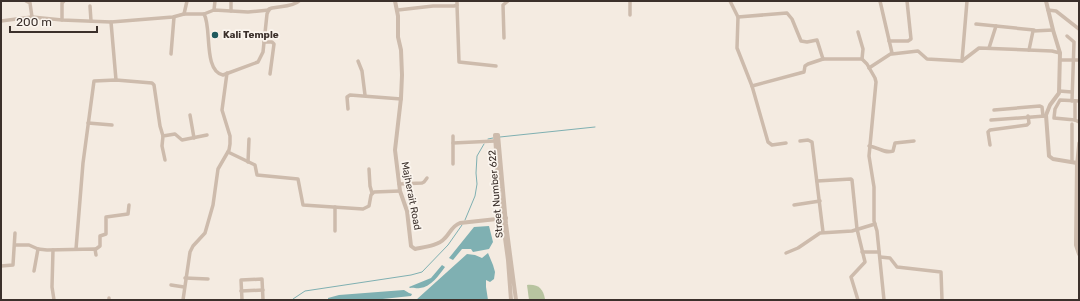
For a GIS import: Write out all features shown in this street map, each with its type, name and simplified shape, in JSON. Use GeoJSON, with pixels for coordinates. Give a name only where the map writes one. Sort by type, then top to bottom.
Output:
{"type":"FeatureCollection","features":[{"type":"Feature","properties":{"kind":"street"},"geometry":{"type":"LineString","coordinates":[[26,1],[30,3],[32,17]]}},
{"type":"Feature","properties":{"kind":"street"},"geometry":{"type":"LineString","coordinates":[[62,20],[62,3],[64,1]]}},
{"type":"Feature","properties":{"kind":"street"},"geometry":{"type":"LineString","coordinates":[[184,14],[187,1]]}},
{"type":"Feature","properties":{"kind":"street"},"geometry":{"type":"LineString","coordinates":[[214,10],[215,1]]}},
{"type":"Feature","properties":{"kind":"street"},"geometry":{"type":"LineString","coordinates":[[231,1],[231,11]]}},
{"type":"Feature","properties":{"kind":"street"},"geometry":{"type":"LineString","coordinates":[[1,21],[32,17],[112,22],[174,17],[184,14],[204,14],[214,10],[248,12],[269,10],[272,8],[293,5],[300,1]]}},
{"type":"Feature","properties":{"kind":"street","name":"Majherait Road"},"geometry":{"type":"LineString","coordinates":[[395,1],[398,10],[398,37],[401,50],[402,75],[401,99],[395,145],[400,191],[407,211],[410,244],[413,248],[417,249],[438,244],[456,224],[504,218]]}},
{"type":"Feature","properties":{"kind":"street"},"geometry":{"type":"LineString","coordinates":[[504,38],[503,5],[508,1]]}},
{"type":"Feature","properties":{"kind":"street"},"geometry":{"type":"LineString","coordinates":[[630,1],[630,15]]}},
{"type":"Feature","properties":{"kind":"street"},"geometry":{"type":"LineString","coordinates":[[730,1],[738,16],[737,48],[752,86],[768,143],[772,145],[786,143]]}},
{"type":"Feature","properties":{"kind":"street"},"geometry":{"type":"LineString","coordinates":[[880,1],[892,54]]}},
{"type":"Feature","properties":{"kind":"street"},"geometry":{"type":"LineString","coordinates":[[889,41],[908,41],[911,39],[907,1]]}},
{"type":"Feature","properties":{"kind":"street"},"geometry":{"type":"LineString","coordinates":[[962,61],[967,1]]}},
{"type":"Feature","properties":{"kind":"street"},"geometry":{"type":"LineString","coordinates":[[1044,116],[1059,92],[1060,60],[1060,53],[1046,1]]}},
{"type":"Feature","properties":{"kind":"street"},"geometry":{"type":"LineString","coordinates":[[398,10],[433,6],[454,6],[457,3]]}},
{"type":"Feature","properties":{"kind":"street"},"geometry":{"type":"LineString","coordinates":[[457,3],[459,62],[496,66]]}},
{"type":"Feature","properties":{"kind":"street"},"geometry":{"type":"LineString","coordinates":[[90,6],[91,21]]}},
{"type":"Feature","properties":{"kind":"street"},"geometry":{"type":"LineString","coordinates":[[204,14],[207,21],[209,53],[214,66],[220,75],[258,62],[263,52],[269,10]]}},
{"type":"Feature","properties":{"kind":"street"},"geometry":{"type":"LineString","coordinates":[[1048,10],[1056,11],[1079,29]]}},
{"type":"Feature","properties":{"kind":"street"},"geometry":{"type":"LineString","coordinates":[[738,16],[787,13],[792,19],[801,41],[807,42],[817,40],[823,59]]}},
{"type":"Feature","properties":{"kind":"street"},"geometry":{"type":"LineString","coordinates":[[171,54],[174,17]]}},
{"type":"Feature","properties":{"kind":"street"},"geometry":{"type":"LineString","coordinates":[[112,22],[116,80]]}},
{"type":"Feature","properties":{"kind":"street"},"geometry":{"type":"LineString","coordinates":[[976,24],[1034,30],[1053,30]]}},
{"type":"Feature","properties":{"kind":"street"},"geometry":{"type":"LineString","coordinates":[[989,48],[996,26]]}},
{"type":"Feature","properties":{"kind":"street"},"geometry":{"type":"LineString","coordinates":[[1029,50],[1034,30]]}},
{"type":"Feature","properties":{"kind":"street"},"geometry":{"type":"LineString","coordinates":[[858,32],[863,49],[862,59],[869,68],[876,82],[869,158],[872,172],[875,224],[884,300]]}},
{"type":"Feature","properties":{"kind":"street"},"geometry":{"type":"LineString","coordinates":[[1067,36],[1074,42],[1072,92],[1075,101],[1076,122],[1072,162]]}},
{"type":"Feature","properties":{"kind":"street"},"geometry":{"type":"LineString","coordinates":[[264,42],[272,42],[274,44],[270,74]]}},
{"type":"Feature","properties":{"kind":"street"},"geometry":{"type":"LineString","coordinates":[[869,68],[892,54],[918,51],[927,59],[962,61],[979,48],[1052,51],[1060,53]]}},
{"type":"Feature","properties":{"kind":"street"},"geometry":{"type":"LineString","coordinates":[[752,86],[804,72],[805,66],[823,59],[862,59]]}},
{"type":"Feature","properties":{"kind":"street"},"geometry":{"type":"LineString","coordinates":[[1060,60],[1079,60]]}},
{"type":"Feature","properties":{"kind":"street"},"geometry":{"type":"LineString","coordinates":[[358,61],[362,72],[365,95]]}},
{"type":"Feature","properties":{"kind":"street"},"geometry":{"type":"LineString","coordinates":[[183,300],[190,252],[192,246],[205,233],[212,205],[218,169],[228,152],[230,144],[230,136],[222,110],[227,73]]}},
{"type":"Feature","properties":{"kind":"street"},"geometry":{"type":"LineString","coordinates":[[76,250],[82,178],[94,81],[116,80],[152,83],[154,85],[160,126],[163,136],[162,146],[165,160]]}},
{"type":"Feature","properties":{"kind":"street"},"geometry":{"type":"LineString","coordinates":[[1059,92],[1072,92]]}},
{"type":"Feature","properties":{"kind":"street"},"geometry":{"type":"LineString","coordinates":[[348,109],[348,95],[365,95],[401,99]]}},
{"type":"Feature","properties":{"kind":"street"},"geometry":{"type":"LineString","coordinates":[[1075,101],[1060,100],[1055,109],[1054,118],[1076,122]]}},
{"type":"Feature","properties":{"kind":"street"},"geometry":{"type":"LineString","coordinates":[[994,110],[1042,107],[1049,156],[1077,163]]}},
{"type":"Feature","properties":{"kind":"street"},"geometry":{"type":"LineString","coordinates":[[190,115],[194,138]]}},
{"type":"Feature","properties":{"kind":"street"},"geometry":{"type":"LineString","coordinates":[[991,120],[1028,116],[1044,116]]}},
{"type":"Feature","properties":{"kind":"street"},"geometry":{"type":"LineString","coordinates":[[990,145],[988,132],[990,130],[1027,125],[1029,123],[1028,116]]}},
{"type":"Feature","properties":{"kind":"street"},"geometry":{"type":"LineString","coordinates":[[88,123],[112,125]]}},
{"type":"Feature","properties":{"kind":"street"},"geometry":{"type":"LineString","coordinates":[[163,136],[173,134],[182,140],[207,135]]}},
{"type":"Feature","properties":{"kind":"street","name":"Street Number 622"},"geometry":{"type":"LineString","coordinates":[[499,167],[498,135],[495,135],[511,300]]}},
{"type":"Feature","properties":{"kind":"street"},"geometry":{"type":"LineString","coordinates":[[453,136],[453,164]]}},
{"type":"Feature","properties":{"kind":"street"},"geometry":{"type":"LineString","coordinates":[[248,162],[249,139]]}},
{"type":"Feature","properties":{"kind":"street"},"geometry":{"type":"LineString","coordinates":[[800,141],[808,140],[812,142],[824,232]]}},
{"type":"Feature","properties":{"kind":"street"},"geometry":{"type":"LineString","coordinates":[[453,143],[495,141]]}},
{"type":"Feature","properties":{"kind":"street"},"geometry":{"type":"LineString","coordinates":[[869,146],[879,148],[886,152],[891,152],[893,151],[895,143],[914,141]]}},
{"type":"Feature","properties":{"kind":"street"},"geometry":{"type":"LineString","coordinates":[[1079,143],[1077,163],[1078,204],[1076,245],[1079,254]]}},
{"type":"Feature","properties":{"kind":"street"},"geometry":{"type":"LineString","coordinates":[[228,152],[255,165],[257,175],[298,179],[303,205],[358,209],[367,208],[370,204],[372,193],[370,186],[370,169]]}},
{"type":"Feature","properties":{"kind":"street"},"geometry":{"type":"LineString","coordinates":[[399,184],[422,183],[427,178]]}},
{"type":"Feature","properties":{"kind":"street"},"geometry":{"type":"LineString","coordinates":[[817,181],[852,179],[857,229],[865,263],[851,277],[858,300]]}},
{"type":"Feature","properties":{"kind":"street"},"geometry":{"type":"LineString","coordinates":[[372,193],[376,191],[400,191]]}},
{"type":"Feature","properties":{"kind":"street"},"geometry":{"type":"LineString","coordinates":[[794,205],[820,201]]}},
{"type":"Feature","properties":{"kind":"street"},"geometry":{"type":"LineString","coordinates":[[14,245],[53,250],[96,249],[100,246],[100,236],[106,234],[106,217],[128,214],[129,205]]}},
{"type":"Feature","properties":{"kind":"street"},"geometry":{"type":"LineString","coordinates":[[335,207],[335,231]]}},
{"type":"Feature","properties":{"kind":"street","name":"Street Number 622"},"geometry":{"type":"LineString","coordinates":[[504,218],[516,300]]}},
{"type":"Feature","properties":{"kind":"street"},"geometry":{"type":"LineString","coordinates":[[786,253],[798,248],[817,234],[824,232],[850,231],[875,224]]}},
{"type":"Feature","properties":{"kind":"street"},"geometry":{"type":"LineString","coordinates":[[1,266],[13,265],[15,233]]}},
{"type":"Feature","properties":{"kind":"street"},"geometry":{"type":"LineString","coordinates":[[34,271],[38,249]]}},
{"type":"Feature","properties":{"kind":"street"},"geometry":{"type":"LineString","coordinates":[[96,249],[96,255]]}},
{"type":"Feature","properties":{"kind":"street"},"geometry":{"type":"LineString","coordinates":[[53,250],[52,287],[54,300]]}},
{"type":"Feature","properties":{"kind":"street"},"geometry":{"type":"LineString","coordinates":[[862,252],[879,252]]}},
{"type":"Feature","properties":{"kind":"street"},"geometry":{"type":"LineString","coordinates":[[880,257],[890,258],[897,267],[941,272],[942,300]]}},
{"type":"Feature","properties":{"kind":"street"},"geometry":{"type":"LineString","coordinates":[[185,278],[208,279]]}},
{"type":"Feature","properties":{"kind":"street"},"geometry":{"type":"LineString","coordinates":[[242,300],[241,280],[262,280],[263,300]]}},
{"type":"Feature","properties":{"kind":"street"},"geometry":{"type":"LineString","coordinates":[[171,285],[184,287]]}},
{"type":"Feature","properties":{"kind":"street"},"geometry":{"type":"LineString","coordinates":[[241,291],[263,290]]}},
{"type":"Feature","properties":{"kind":"green space"},"geometry":{"type":"Polygon","coordinates":[[[527,285],[535,285],[540,288],[545,299],[529,300],[527,285]]]}},
{"type":"Feature","properties":{"kind":"water"},"geometry":{"type":"Polygon","coordinates":[[[489,226],[493,242],[489,249],[473,252],[471,249],[462,249],[453,260],[449,258],[474,227],[489,226]]]}},
{"type":"Feature","properties":{"kind":"water"},"geometry":{"type":"Polygon","coordinates":[[[488,253],[495,272],[494,279],[490,282],[486,280],[488,300],[416,300],[467,254],[482,258],[488,253]]]}},
{"type":"Feature","properties":{"kind":"water"},"geometry":{"type":"Polygon","coordinates":[[[442,265],[445,267],[428,285],[419,288],[409,287],[431,278],[442,265]]]}},
{"type":"Feature","properties":{"kind":"water"},"geometry":{"type":"Polygon","coordinates":[[[404,290],[412,294],[411,296],[373,300],[328,300],[328,298],[339,295],[404,290]]]}},
{"type":"Feature","properties":{"kind":"waterway"},"geometry":{"type":"LineString","coordinates":[[500,137],[595,127]]}},
{"type":"Feature","properties":{"kind":"waterway"},"geometry":{"type":"LineString","coordinates":[[488,139],[493,138]]}},
{"type":"Feature","properties":{"kind":"waterway"},"geometry":{"type":"LineString","coordinates":[[465,220],[475,196],[477,184],[477,156],[484,144]]}},
{"type":"Feature","properties":{"kind":"waterway"},"geometry":{"type":"LineString","coordinates":[[293,300],[305,291],[422,272],[448,245],[462,225]]}},
{"type":"Feature","properties":{"kind":"place","name":"Kali Temple"},"geometry":{"type":"Point","coordinates":[215,35]}}]}
